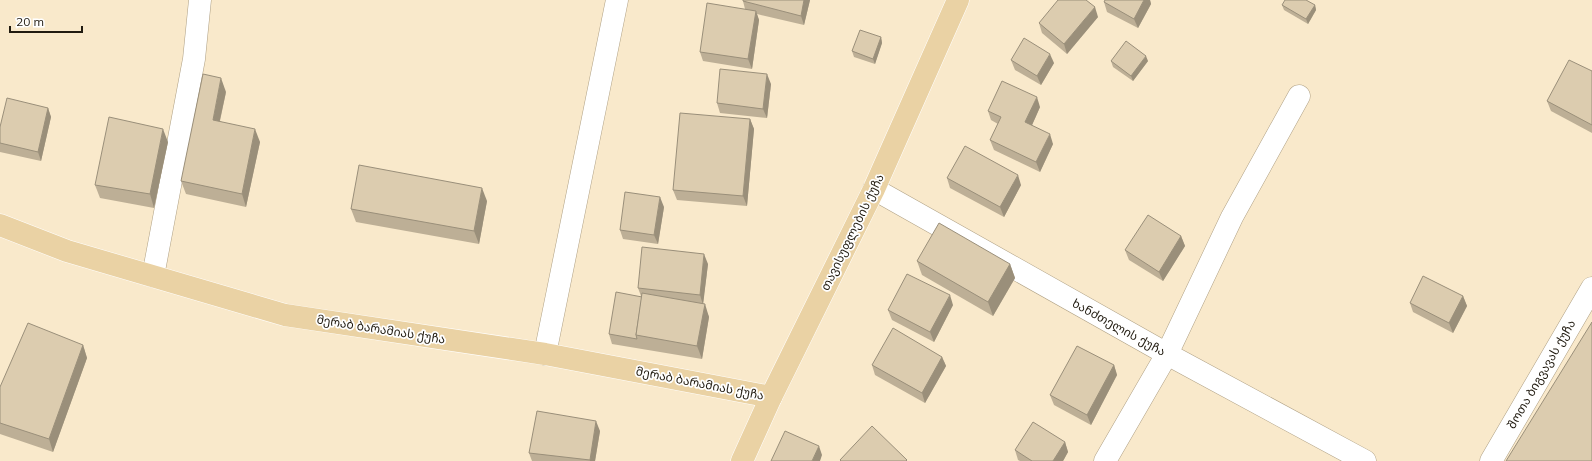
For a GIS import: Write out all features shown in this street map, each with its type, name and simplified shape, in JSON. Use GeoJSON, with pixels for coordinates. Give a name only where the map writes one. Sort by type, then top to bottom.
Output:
{"type":"FeatureCollection","features":[{"type":"Feature","properties":{"kind":"main road","name":"თავისუფლების ქუჩა"},"geometry":{"type":"LineString","coordinates":[[742,461],[771,397],[874,189],[958,0]]}},
{"type":"Feature","properties":{"kind":"main road","name":"მერაბ ბარამიას ქუჩა"},"geometry":{"type":"LineString","coordinates":[[0,224],[67,251],[285,315],[545,354],[771,397]]}},
{"type":"Feature","properties":{"kind":"street"},"geometry":{"type":"LineString","coordinates":[[153,276],[194,59],[200,0]]}},
{"type":"Feature","properties":{"kind":"street"},"geometry":{"type":"LineString","coordinates":[[545,354],[617,0]]}},
{"type":"Feature","properties":{"kind":"street"},"geometry":{"type":"LineString","coordinates":[[1105,461],[1167,354],[1232,217],[1300,96]]}},
{"type":"Feature","properties":{"kind":"street","name":"ხანძთელის ქუჩა"},"geometry":{"type":"LineString","coordinates":[[874,189],[1167,354],[1365,461]]}},
{"type":"Feature","properties":{"kind":"street","name":"შოთა ბიგვავას ქუჩა"},"geometry":{"type":"LineString","coordinates":[[1490,461],[1592,288]]}},
{"type":"Feature","properties":{"kind":"building"},"geometry":{"type":"Polygon","coordinates":[[[743,0],[804,0],[801,16],[743,0]]]}},
{"type":"Feature","properties":{"kind":"building"},"geometry":{"type":"Polygon","coordinates":[[[1058,0],[1086,0],[1095,7],[1064,44],[1039,23],[1058,0]]]}},
{"type":"Feature","properties":{"kind":"building"},"geometry":{"type":"Polygon","coordinates":[[[1105,0],[1144,0],[1134,19],[1104,2],[1105,0]]]}},
{"type":"Feature","properties":{"kind":"building"},"geometry":{"type":"Polygon","coordinates":[[[1285,0],[1306,0],[1315,5],[1306,19],[1282,5],[1285,0]]]}},
{"type":"Feature","properties":{"kind":"building"},"geometry":{"type":"Polygon","coordinates":[[[707,3],[756,11],[748,59],[700,52],[707,3]]]}},
{"type":"Feature","properties":{"kind":"building"},"geometry":{"type":"Polygon","coordinates":[[[860,30],[881,37],[873,59],[852,51],[860,30]]]}},
{"type":"Feature","properties":{"kind":"building"},"geometry":{"type":"Polygon","coordinates":[[[1024,38],[1050,54],[1037,76],[1011,60],[1024,38]]]}},
{"type":"Feature","properties":{"kind":"building"},"geometry":{"type":"Polygon","coordinates":[[[1126,41],[1146,56],[1131,76],[1111,61],[1126,41]]]}},
{"type":"Feature","properties":{"kind":"building"},"geometry":{"type":"Polygon","coordinates":[[[1569,60],[1592,71],[1592,125],[1547,101],[1569,60]]]}},
{"type":"Feature","properties":{"kind":"building"},"geometry":{"type":"Polygon","coordinates":[[[720,69],[767,74],[763,109],[717,103],[720,69]]]}},
{"type":"Feature","properties":{"kind":"building"},"geometry":{"type":"Polygon","coordinates":[[[203,74],[221,78],[213,120],[255,129],[242,194],[181,181],[203,74]]]}},
{"type":"Feature","properties":{"kind":"building"},"geometry":{"type":"Polygon","coordinates":[[[1002,81],[1037,97],[1025,122],[1050,134],[1036,162],[990,140],[1001,117],[988,111],[1002,81]]]}},
{"type":"Feature","properties":{"kind":"building"},"geometry":{"type":"Polygon","coordinates":[[[7,98],[48,108],[38,152],[0,143],[0,127],[7,98]]]}},
{"type":"Feature","properties":{"kind":"building"},"geometry":{"type":"Polygon","coordinates":[[[680,113],[750,119],[743,196],[673,190],[680,113]]]}},
{"type":"Feature","properties":{"kind":"building"},"geometry":{"type":"Polygon","coordinates":[[[109,117],[163,129],[150,194],[95,185],[109,117]]]}},
{"type":"Feature","properties":{"kind":"building"},"geometry":{"type":"Polygon","coordinates":[[[965,146],[1018,175],[1000,207],[947,178],[965,146]]]}},
{"type":"Feature","properties":{"kind":"building"},"geometry":{"type":"Polygon","coordinates":[[[359,165],[482,188],[474,231],[351,209],[359,165]]]}},
{"type":"Feature","properties":{"kind":"building"},"geometry":{"type":"Polygon","coordinates":[[[625,192],[660,197],[654,235],[620,230],[625,192]]]}},
{"type":"Feature","properties":{"kind":"building"},"geometry":{"type":"Polygon","coordinates":[[[1148,215],[1181,236],[1159,272],[1125,250],[1148,215]]]}},
{"type":"Feature","properties":{"kind":"building"},"geometry":{"type":"Polygon","coordinates":[[[939,223],[1010,264],[988,302],[917,261],[939,223]]]}},
{"type":"Feature","properties":{"kind":"building"},"geometry":{"type":"Polygon","coordinates":[[[642,247],[704,254],[700,295],[638,288],[642,247]]]}},
{"type":"Feature","properties":{"kind":"building"},"geometry":{"type":"Polygon","coordinates":[[[907,274],[950,295],[930,332],[888,310],[907,274]]]}},
{"type":"Feature","properties":{"kind":"building"},"geometry":{"type":"Polygon","coordinates":[[[1423,276],[1463,296],[1449,323],[1410,303],[1423,276]]]}},
{"type":"Feature","properties":{"kind":"building"},"geometry":{"type":"Polygon","coordinates":[[[616,292],[642,297],[636,335],[637,339],[609,334],[616,292]]]}},
{"type":"Feature","properties":{"kind":"building"},"geometry":{"type":"Polygon","coordinates":[[[642,293],[705,304],[697,346],[636,335],[642,293]]]}},
{"type":"Feature","properties":{"kind":"building"},"geometry":{"type":"Polygon","coordinates":[[[1592,322],[1592,461],[1506,461],[1592,322]]]}},
{"type":"Feature","properties":{"kind":"building"},"geometry":{"type":"Polygon","coordinates":[[[28,323],[83,345],[49,439],[0,423],[0,387],[28,323]]]}},
{"type":"Feature","properties":{"kind":"building"},"geometry":{"type":"Polygon","coordinates":[[[893,328],[942,357],[922,393],[872,365],[893,328]]]}},
{"type":"Feature","properties":{"kind":"building"},"geometry":{"type":"Polygon","coordinates":[[[1077,346],[1114,365],[1087,415],[1050,395],[1077,346]]]}},
{"type":"Feature","properties":{"kind":"building"},"geometry":{"type":"Polygon","coordinates":[[[537,411],[596,421],[590,460],[529,453],[537,411]]]}},
{"type":"Feature","properties":{"kind":"building"},"geometry":{"type":"Polygon","coordinates":[[[1033,422],[1065,442],[1053,461],[1032,461],[1015,450],[1033,422]]]}},
{"type":"Feature","properties":{"kind":"building"},"geometry":{"type":"Polygon","coordinates":[[[872,426],[907,460],[906,461],[840,460],[872,426]]]}},
{"type":"Feature","properties":{"kind":"building"},"geometry":{"type":"Polygon","coordinates":[[[785,431],[819,446],[812,461],[771,461],[785,431]]]}}]}
